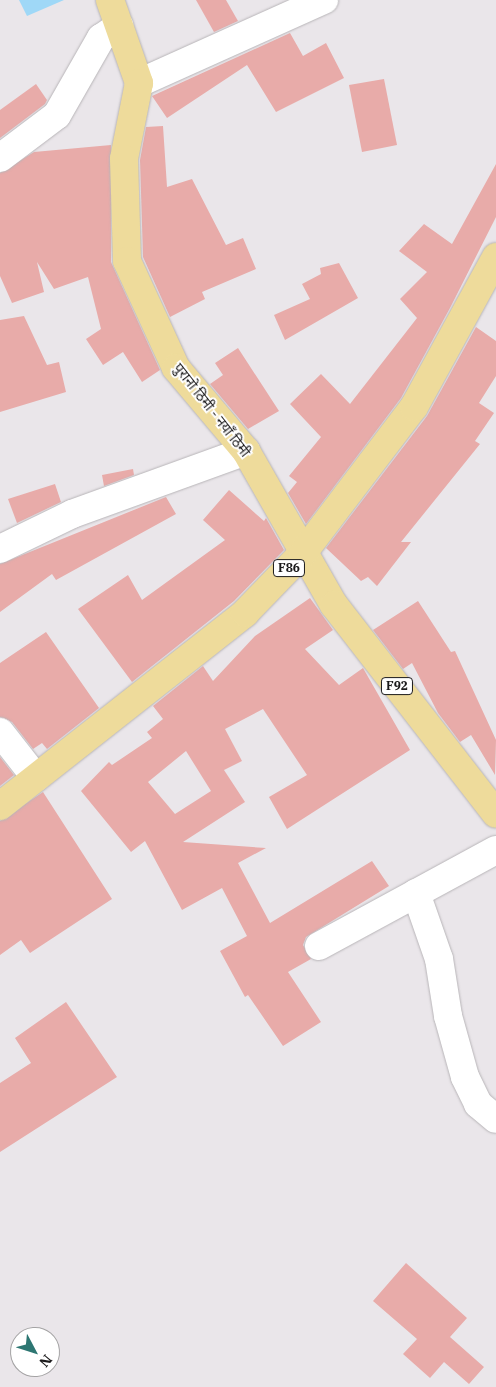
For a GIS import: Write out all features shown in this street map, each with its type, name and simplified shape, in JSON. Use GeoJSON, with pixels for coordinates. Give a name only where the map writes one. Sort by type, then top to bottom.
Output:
{"type":"FeatureCollection","features":[{"type":"Feature","properties":{"kind":"main road"},"geometry":{"type":"LineString","coordinates":[[110,0],[139,83]]}},
{"type":"Feature","properties":{"kind":"main road","name":"पुरानो ठिमी - नयाँ ठिमी"},"geometry":{"type":"LineString","coordinates":[[139,83],[124,160],[127,261],[176,368],[246,451],[303,553]]}},
{"type":"Feature","properties":{"kind":"main road","name":"F86"},"geometry":{"type":"LineString","coordinates":[[0,806],[245,613],[303,553],[414,407],[495,262]]}},
{"type":"Feature","properties":{"kind":"main road","name":"F92"},"geometry":{"type":"LineString","coordinates":[[303,553],[334,605],[496,814]]}},
{"type":"Feature","properties":{"kind":"street"},"geometry":{"type":"LineString","coordinates":[[139,83],[324,0]]}},
{"type":"Feature","properties":{"kind":"street"},"geometry":{"type":"LineString","coordinates":[[0,158],[57,115],[101,38],[119,26]]}},
{"type":"Feature","properties":{"kind":"street"},"geometry":{"type":"LineString","coordinates":[[0,549],[72,514],[246,451]]}},
{"type":"Feature","properties":{"kind":"street"},"geometry":{"type":"LineString","coordinates":[[0,732],[36,778]]}},
{"type":"Feature","properties":{"kind":"street"},"geometry":{"type":"LineString","coordinates":[[319,946],[496,850]]}},
{"type":"Feature","properties":{"kind":"street"},"geometry":{"type":"LineString","coordinates":[[416,893],[439,959],[448,1016],[465,1077],[478,1104],[496,1119]]}},
{"type":"Feature","properties":{"kind":"water"},"geometry":{"type":"Polygon","coordinates":[[[19,0],[64,0],[27,16],[19,0]]]}},
{"type":"Feature","properties":{"kind":"building"},"geometry":{"type":"Polygon","coordinates":[[[196,0],[226,0],[238,21],[214,32],[196,0]]]}},
{"type":"Feature","properties":{"kind":"building"},"geometry":{"type":"Polygon","coordinates":[[[290,33],[303,56],[326,43],[344,78],[276,112],[247,65],[167,118],[152,96],[290,33]]]}},
{"type":"Feature","properties":{"kind":"building"},"geometry":{"type":"Polygon","coordinates":[[[384,79],[397,145],[362,152],[349,85],[384,79]]]}},
{"type":"Feature","properties":{"kind":"building"},"geometry":{"type":"Polygon","coordinates":[[[36,84],[47,100],[45,104],[0,138],[0,110],[36,84]]]}},
{"type":"Feature","properties":{"kind":"building"},"geometry":{"type":"Polygon","coordinates":[[[163,126],[167,187],[192,179],[226,245],[243,238],[256,269],[202,292],[205,299],[170,317],[143,257],[140,160],[146,127],[163,126]]]}},
{"type":"Feature","properties":{"kind":"building"},"geometry":{"type":"Polygon","coordinates":[[[111,145],[111,262],[160,370],[142,382],[123,352],[103,365],[86,339],[101,329],[88,277],[54,289],[37,262],[44,292],[12,303],[0,276],[0,173],[34,152],[111,145]]]}},
{"type":"Feature","properties":{"kind":"building"},"geometry":{"type":"Polygon","coordinates":[[[496,164],[496,217],[450,308],[401,398],[306,524],[288,493],[297,482],[289,476],[321,437],[290,404],[321,374],[350,404],[417,318],[400,299],[427,272],[399,251],[424,224],[452,244],[496,164]]]}},
{"type":"Feature","properties":{"kind":"building"},"geometry":{"type":"Polygon","coordinates":[[[339,263],[358,298],[285,340],[274,315],[310,299],[302,284],[321,274],[320,268],[339,263]]]}},
{"type":"Feature","properties":{"kind":"building"},"geometry":{"type":"Polygon","coordinates":[[[24,316],[47,365],[59,362],[66,392],[0,412],[0,320],[24,316]]]}},
{"type":"Feature","properties":{"kind":"building"},"geometry":{"type":"Polygon","coordinates":[[[476,327],[496,341],[496,376],[479,403],[494,413],[475,441],[480,444],[401,542],[411,542],[377,586],[368,577],[361,581],[326,548],[427,416],[476,327]]]}},
{"type":"Feature","properties":{"kind":"building"},"geometry":{"type":"Polygon","coordinates":[[[238,348],[279,411],[248,429],[210,384],[223,375],[215,363],[238,348]]]}},
{"type":"Feature","properties":{"kind":"building"},"geometry":{"type":"Polygon","coordinates":[[[133,469],[134,475],[104,486],[102,475],[133,469]]]}},
{"type":"Feature","properties":{"kind":"building"},"geometry":{"type":"Polygon","coordinates":[[[55,484],[61,502],[17,523],[8,499],[55,484]]]}},
{"type":"Feature","properties":{"kind":"building"},"geometry":{"type":"Polygon","coordinates":[[[229,490],[264,521],[266,518],[284,550],[234,601],[132,682],[78,609],[128,575],[142,600],[225,540],[203,520],[229,490]]]}},
{"type":"Feature","properties":{"kind":"building"},"geometry":{"type":"Polygon","coordinates":[[[166,497],[176,514],[56,580],[52,574],[0,612],[0,564],[166,497]]]}},
{"type":"Feature","properties":{"kind":"building"},"geometry":{"type":"Polygon","coordinates":[[[310,598],[333,630],[305,649],[339,685],[363,668],[410,750],[287,829],[269,797],[307,775],[263,709],[225,729],[242,761],[224,770],[245,802],[183,842],[266,848],[238,863],[270,923],[372,861],[389,886],[306,937],[303,945],[311,959],[288,972],[321,1022],[283,1046],[248,995],[245,997],[220,951],[247,936],[222,888],[182,910],[145,841],[131,852],[81,791],[109,762],[112,765],[152,738],[147,732],[163,719],[153,706],[203,666],[213,681],[255,636],[310,598]],[[186,751],[148,782],[175,814],[211,791],[186,751]]]}},
{"type":"Feature","properties":{"kind":"building"},"geometry":{"type":"Polygon","coordinates":[[[418,601],[451,652],[455,651],[496,740],[495,775],[471,735],[460,742],[438,713],[412,663],[403,669],[373,630],[418,601]]]}},
{"type":"Feature","properties":{"kind":"building"},"geometry":{"type":"Polygon","coordinates":[[[46,632],[99,708],[47,749],[42,743],[33,749],[12,722],[0,717],[0,663],[46,632]]]}},
{"type":"Feature","properties":{"kind":"building"},"geometry":{"type":"Polygon","coordinates":[[[0,757],[14,775],[0,786],[0,757]]]}},
{"type":"Feature","properties":{"kind":"building"},"geometry":{"type":"Polygon","coordinates":[[[43,792],[112,899],[30,953],[21,940],[0,955],[0,821],[43,792]]]}},
{"type":"Feature","properties":{"kind":"building"},"geometry":{"type":"Polygon","coordinates":[[[66,1002],[117,1077],[0,1152],[0,1083],[31,1063],[15,1038],[66,1002]]]}},
{"type":"Feature","properties":{"kind":"building"},"geometry":{"type":"Polygon","coordinates":[[[406,1263],[467,1318],[450,1337],[484,1367],[469,1384],[444,1362],[430,1378],[403,1354],[417,1339],[373,1301],[406,1263]]]}}]}
